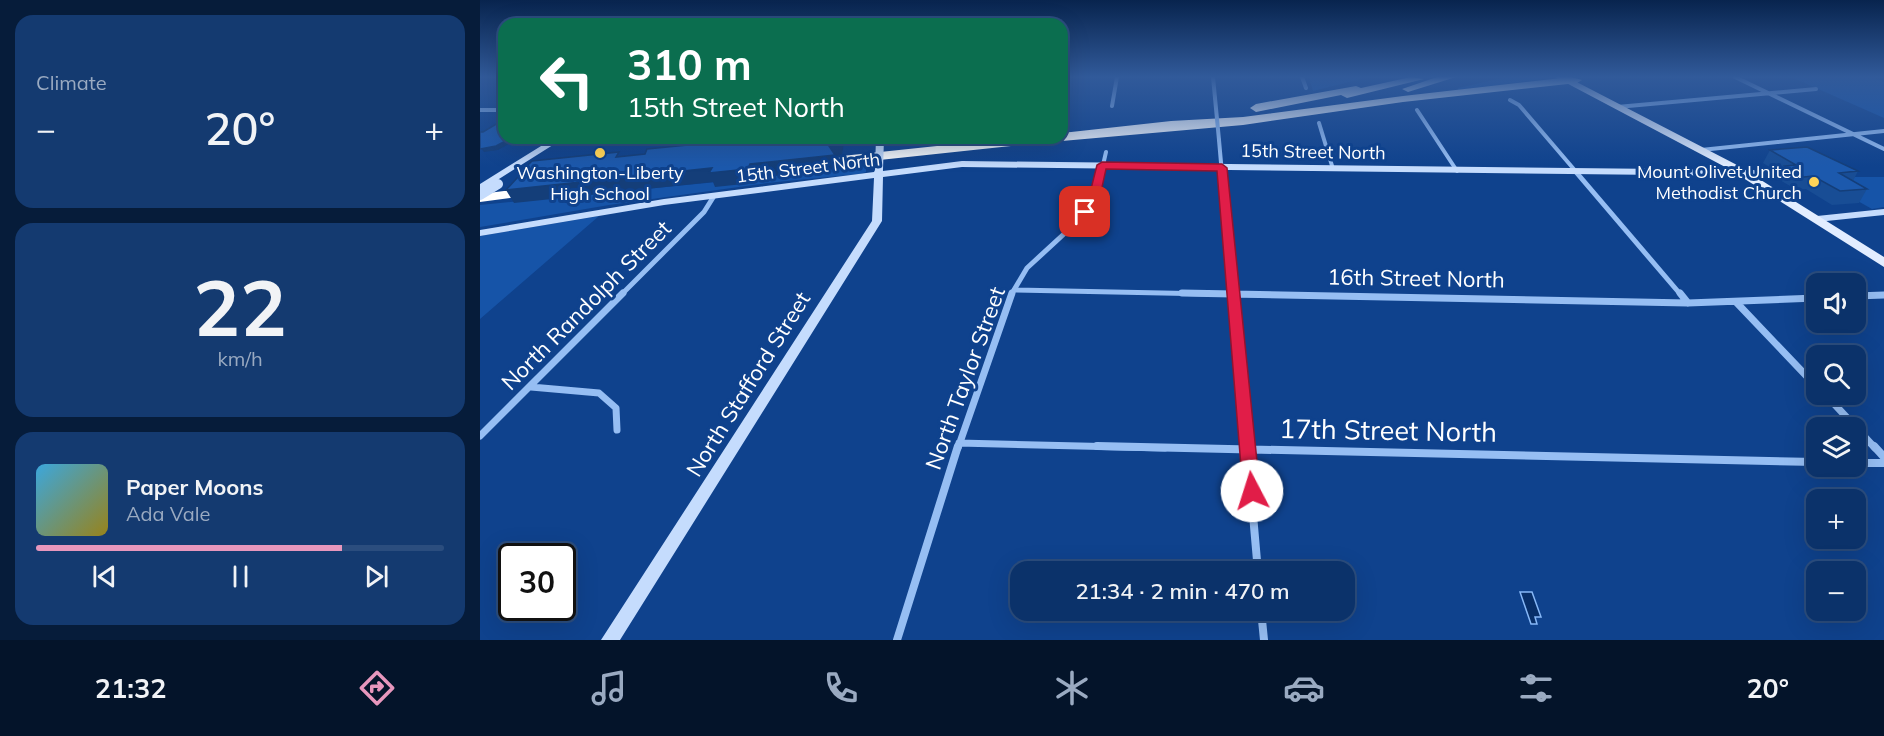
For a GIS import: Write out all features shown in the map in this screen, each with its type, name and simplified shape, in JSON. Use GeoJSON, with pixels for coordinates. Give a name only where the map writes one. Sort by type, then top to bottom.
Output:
{"type":"FeatureCollection","features":[{"type":"Feature","properties":{"kind":"highway"},"geometry":{"type":"LineString","coordinates":[[1243,110],[1261,107]]}},
{"type":"Feature","properties":{"kind":"highway"},"geometry":{"type":"LineString","coordinates":[[1068,128],[1265,107]]}},
{"type":"Feature","properties":{"kind":"highway"},"geometry":{"type":"LineString","coordinates":[[1068,136],[1316,107]]}},
{"type":"Feature","properties":{"kind":"highway"},"geometry":{"type":"LineString","coordinates":[[1159,126],[1243,121],[1345,107]]}},
{"type":"Feature","properties":{"kind":"highway"},"geometry":{"type":"LineString","coordinates":[[931,144],[842,156],[980,144]]}},
{"type":"Feature","properties":{"kind":"highway"},"geometry":{"type":"LineString","coordinates":[[480,189],[526,189],[480,196]]}},
{"type":"Feature","properties":{"kind":"main road"},"geometry":{"type":"LineString","coordinates":[[1623,107],[1749,174],[1884,255]]}},
{"type":"Feature","properties":{"kind":"main road"},"geometry":{"type":"LineString","coordinates":[[1822,219],[1884,263]]}},
{"type":"Feature","properties":{"kind":"street"},"geometry":{"type":"LineString","coordinates":[[1216,107],[1257,561]]}},
{"type":"Feature","properties":{"kind":"street"},"geometry":{"type":"LineString","coordinates":[[1520,107],[1688,303]]}},
{"type":"Feature","properties":{"kind":"street"},"geometry":{"type":"LineString","coordinates":[[1796,107],[1884,149]]}},
{"type":"Feature","properties":{"kind":"street"},"geometry":{"type":"LineString","coordinates":[[480,110],[498,110]]}},
{"type":"Feature","properties":{"kind":"street"},"geometry":{"type":"LineString","coordinates":[[1417,110],[1457,171]]}},
{"type":"Feature","properties":{"kind":"street"},"geometry":{"type":"LineString","coordinates":[[1319,123],[1333,169]]}},
{"type":"Feature","properties":{"kind":"street"},"geometry":{"type":"LineString","coordinates":[[1705,150],[1884,131]]}},
{"type":"Feature","properties":{"kind":"street"},"geometry":{"type":"LineString","coordinates":[[480,196],[551,144]]}},
{"type":"Feature","properties":{"kind":"street"},"geometry":{"type":"LineString","coordinates":[[480,189],[557,144]]}},
{"type":"Feature","properties":{"kind":"street","name":"North Stafford Street"},"geometry":{"type":"LineString","coordinates":[[610,640],[876,221],[880,144]]}},
{"type":"Feature","properties":{"kind":"street","name":"North Taylor Street"},"geometry":{"type":"LineString","coordinates":[[897,640],[959,443],[1014,290],[1035,260],[1077,222],[1094,201],[1106,152]]}},
{"type":"Feature","properties":{"kind":"street","name":"15th Street North"},"geometry":{"type":"LineString","coordinates":[[480,233],[878,172],[962,164],[1749,174]]}},
{"type":"Feature","properties":{"kind":"street","name":"North Randolph Street"},"geometry":{"type":"LineString","coordinates":[[480,436],[704,212],[714,196]]}},
{"type":"Feature","properties":{"kind":"street"},"geometry":{"type":"LineString","coordinates":[[1822,219],[1884,212]]}},
{"type":"Feature","properties":{"kind":"street","name":"16th Street North"},"geometry":{"type":"LineString","coordinates":[[1014,290],[1688,303],[1806,298]]}},
{"type":"Feature","properties":{"kind":"street"},"geometry":{"type":"LineString","coordinates":[[1866,296],[1884,295]]}},
{"type":"Feature","properties":{"kind":"street"},"geometry":{"type":"LineString","coordinates":[[1736,302],[1806,376]]}},
{"type":"Feature","properties":{"kind":"street"},"geometry":{"type":"LineString","coordinates":[[531,387],[599,393],[616,408],[617,430]]}},
{"type":"Feature","properties":{"kind":"street"},"geometry":{"type":"LineString","coordinates":[[1835,405],[1884,457]]}},
{"type":"Feature","properties":{"kind":"street","name":"17th Street North"},"geometry":{"type":"LineString","coordinates":[[959,443],[1806,462]]}},
{"type":"Feature","properties":{"kind":"street"},"geometry":{"type":"LineString","coordinates":[[1866,463],[1884,463]]}},
{"type":"Feature","properties":{"kind":"street"},"geometry":{"type":"LineString","coordinates":[[1262,621],[1264,640]]}},
{"type":"Feature","properties":{"kind":"shaded area"},"geometry":{"type":"Polygon","coordinates":[[[1859,107],[1884,107],[1884,118],[1859,107]]]}},
{"type":"Feature","properties":{"kind":"shaded area"},"geometry":{"type":"Polygon","coordinates":[[[866,166],[866,172],[859,174],[767,183],[609,205],[480,227],[480,205],[717,182],[753,183],[755,178],[866,166]]]}},
{"type":"Feature","properties":{"kind":"shaded area"},"geometry":{"type":"Polygon","coordinates":[[[1835,177],[1884,177],[1884,207],[1872,209],[1833,187],[1835,177]]]}},
{"type":"Feature","properties":{"kind":"shaded area"},"geometry":{"type":"Polygon","coordinates":[[[599,216],[480,319],[480,236],[599,216]]]}},
{"type":"Feature","properties":{"kind":"shaded area"},"geometry":{"type":"Polygon","coordinates":[[[1520,592],[1532,592],[1541,617],[1535,617],[1537,624],[1531,624],[1520,592]]]}},
{"type":"Feature","properties":{"kind":"building"},"geometry":{"type":"Polygon","coordinates":[[[498,123],[500,144],[480,149],[480,132],[498,123]]]}},
{"type":"Feature","properties":{"kind":"building"},"geometry":{"type":"Polygon","coordinates":[[[698,144],[833,144],[829,146],[835,155],[750,164],[748,169],[709,173],[712,168],[506,190],[518,177],[529,175],[528,165],[532,161],[619,152],[616,157],[645,154],[647,149],[698,144]]]}},
{"type":"Feature","properties":{"kind":"building"},"geometry":{"type":"Polygon","coordinates":[[[1807,147],[1858,171],[1839,173],[1867,189],[1840,191],[1813,176],[1804,177],[1785,166],[1796,165],[1770,150],[1807,147]]]}},
{"type":"Feature","properties":{"kind":"place","name":"Washington-Liberty High School"},"geometry":{"type":"Point","coordinates":[600,153]}},
{"type":"Feature","properties":{"kind":"place","name":"Mount Olivet United Methodist Church"},"geometry":{"type":"Point","coordinates":[1814,182]}},
{"type":"Feature","properties":{"kind":"route"},"geometry":{"type":"LineString","coordinates":[[1085,212],[1094,201],[1102,165],[1222,168],[1252,491]]}}]}
